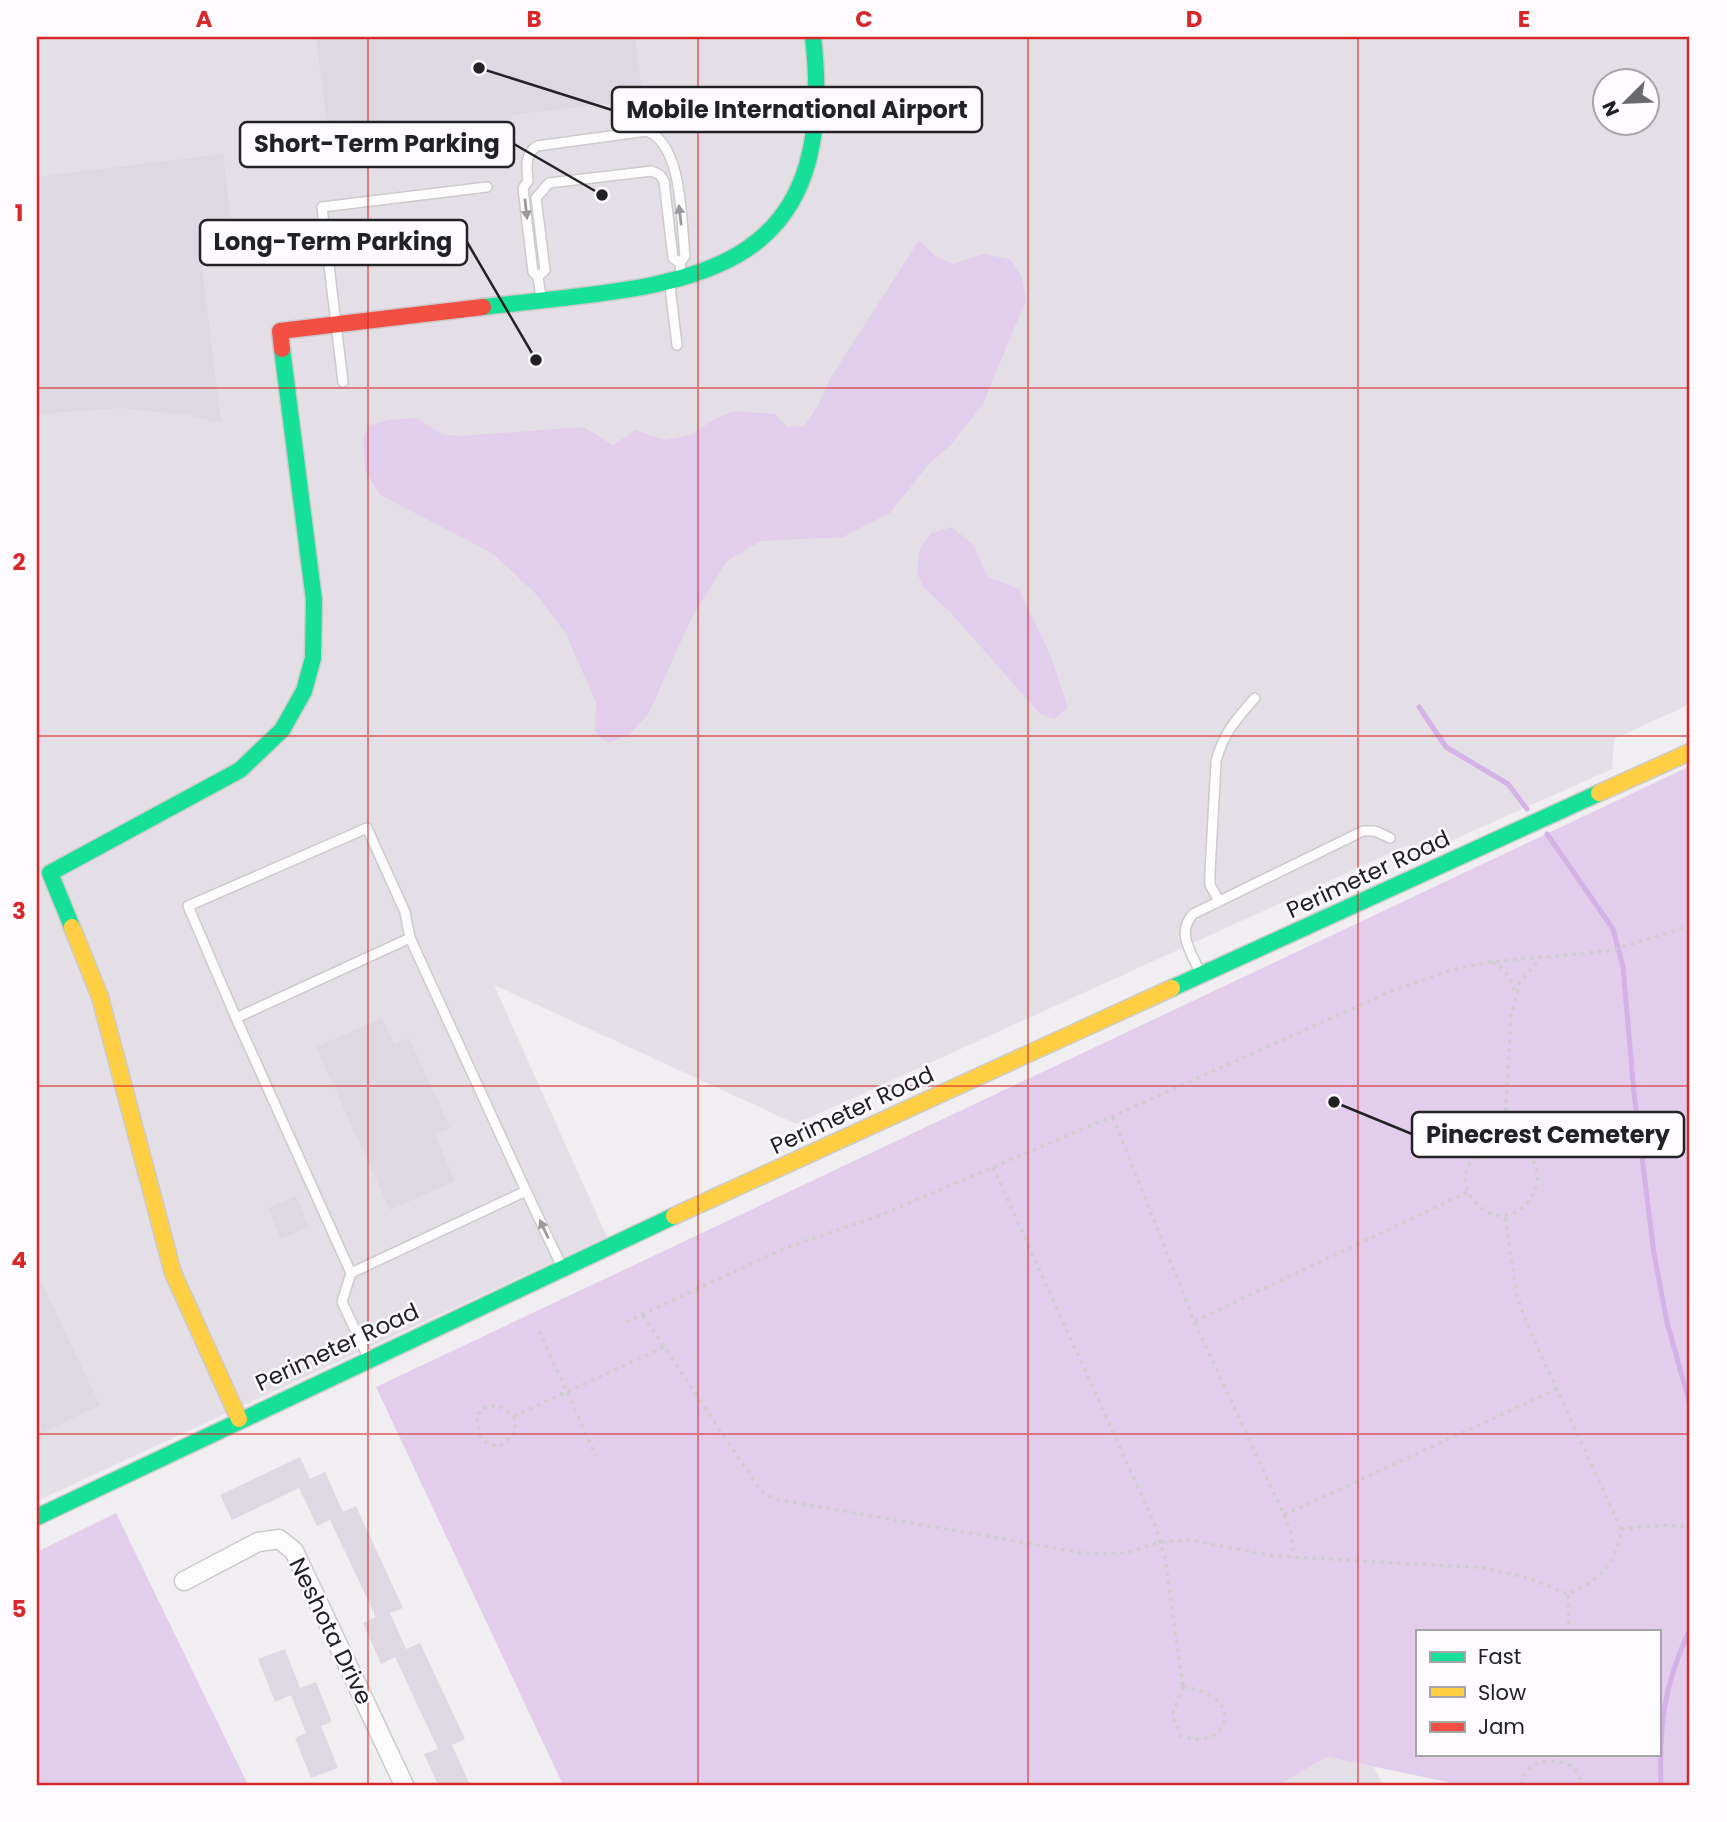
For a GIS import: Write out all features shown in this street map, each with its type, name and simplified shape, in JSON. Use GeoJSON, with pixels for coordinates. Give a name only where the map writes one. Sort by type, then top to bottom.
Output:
{"type":"FeatureCollection","features":[{"type":"Feature","properties":{"kind":"street"},"geometry":{"type":"LineString","coordinates":[[239,1419],[173,1273],[100,997],[50,873],[240,770],[263,753],[282,730],[309,680],[315,637],[312,581],[280,331],[676,283],[718,269],[746,251],[775,223],[801,185],[810,163],[818,114],[813,37]]}},
{"type":"Feature","properties":{"kind":"street","name":"Perimeter Road"},"geometry":{"type":"LineString","coordinates":[[40,1512],[562,1267],[1690,752]]}},
{"type":"Feature","properties":{"kind":"street","name":"Neshota Drive"},"geometry":{"type":"LineString","coordinates":[[184,1581],[258,1542],[279,1539],[294,1551],[404,1785]]}},
{"type":"Feature","properties":{"kind":"lane"},"geometry":{"type":"LineString","coordinates":[[541,301],[538,277],[533,272],[523,188],[528,181],[526,163],[530,151],[537,146],[647,131],[664,144],[672,157],[685,256],[680,263],[676,283],[677,345]]}},
{"type":"Feature","properties":{"kind":"lane"},"geometry":{"type":"LineString","coordinates":[[538,277],[545,270],[536,198],[542,188],[549,183],[652,171],[660,174],[664,181],[673,258],[680,263]]}},
{"type":"Feature","properties":{"kind":"lane"},"geometry":{"type":"LineString","coordinates":[[343,382],[322,207],[487,187]]}},
{"type":"Feature","properties":{"kind":"lane"},"geometry":{"type":"LineString","coordinates":[[1219,901],[1210,885],[1216,762],[1220,746],[1231,725],[1255,698]]}},
{"type":"Feature","properties":{"kind":"lane"},"geometry":{"type":"LineString","coordinates":[[369,1357],[342,1302],[351,1273],[188,906],[367,828],[405,912],[410,938],[562,1267]]}},
{"type":"Feature","properties":{"kind":"lane"},"geometry":{"type":"LineString","coordinates":[[1201,976],[1184,933],[1186,922],[1193,914],[1363,831],[1375,831],[1390,838]]}},
{"type":"Feature","properties":{"kind":"lane"},"geometry":{"type":"LineString","coordinates":[[236,1018],[410,938]]}},
{"type":"Feature","properties":{"kind":"lane"},"geometry":{"type":"LineString","coordinates":[[351,1273],[526,1191]]}},
{"type":"Feature","properties":{"kind":"path"},"geometry":{"type":"LineString","coordinates":[[626,1322],[785,1248],[876,1217],[1112,1116],[1394,990],[1451,970],[1490,961],[1609,951],[1690,926]]}},
{"type":"Feature","properties":{"kind":"path"},"geometry":{"type":"LineString","coordinates":[[1504,1138],[1506,1061],[1516,996],[1520,982],[1542,956]]}},
{"type":"Feature","properties":{"kind":"path"},"geometry":{"type":"LineString","coordinates":[[1490,961],[1502,967],[1513,982],[1516,996]]}},
{"type":"Feature","properties":{"kind":"path"},"geometry":{"type":"LineString","coordinates":[[1112,1116],[1195,1321],[1284,1515],[1292,1535],[1293,1557]]}},
{"type":"Feature","properties":{"kind":"path"},"geometry":{"type":"LineString","coordinates":[[1504,1138],[1527,1151],[1535,1164],[1538,1180],[1535,1193],[1527,1205],[1505,1216],[1492,1213],[1468,1192],[1466,1178],[1472,1160],[1491,1142],[1504,1138]]}},
{"type":"Feature","properties":{"kind":"path"},"geometry":{"type":"LineString","coordinates":[[993,1167],[1160,1542],[1182,1687],[1172,1715],[1181,1736],[1193,1741],[1215,1735],[1222,1726],[1224,1714],[1220,1702],[1209,1692],[1182,1687]]}},
{"type":"Feature","properties":{"kind":"path"},"geometry":{"type":"LineString","coordinates":[[1195,1321],[1468,1192]]}},
{"type":"Feature","properties":{"kind":"path"},"geometry":{"type":"LineString","coordinates":[[643,1315],[761,1491],[775,1500],[1083,1553],[1126,1553],[1160,1542],[1190,1540],[1293,1557],[1486,1568],[1528,1578],[1568,1594],[1586,1587],[1609,1565],[1620,1545],[1621,1529],[1517,1297],[1505,1216]]}},
{"type":"Feature","properties":{"kind":"path"},"geometry":{"type":"LineString","coordinates":[[539,1331],[596,1456]]}},
{"type":"Feature","properties":{"kind":"path"},"geometry":{"type":"LineString","coordinates":[[514,1416],[664,1348]]}},
{"type":"Feature","properties":{"kind":"path"},"geometry":{"type":"LineString","coordinates":[[1284,1515],[1557,1389]]}},
{"type":"Feature","properties":{"kind":"path"},"geometry":{"type":"LineString","coordinates":[[497,1405],[514,1416],[516,1433],[508,1442],[499,1447],[481,1440],[476,1416],[484,1408],[497,1405]]}},
{"type":"Feature","properties":{"kind":"path"},"geometry":{"type":"LineString","coordinates":[[1621,1529],[1663,1525],[1690,1527]]}},
{"type":"Feature","properties":{"kind":"path"},"geometry":{"type":"LineString","coordinates":[[1568,1594],[1569,1630]]}},
{"type":"Feature","properties":{"kind":"path"},"geometry":{"type":"LineString","coordinates":[[1522,1785],[1521,1779],[1532,1765],[1556,1759],[1574,1768],[1583,1785]]}},
{"type":"Feature","properties":{"kind":"shaded area"},"geometry":{"type":"Polygon","coordinates":[[[37,37],[1690,37],[1690,704],[1614,739],[1612,769],[1428,851],[1408,845],[796,1124],[494,985],[607,1237],[37,1501],[37,37]]]}},
{"type":"Feature","properties":{"kind":"shaded area"},"geometry":{"type":"Polygon","coordinates":[[[919,240],[934,255],[953,264],[983,254],[1010,259],[1022,277],[1026,300],[983,404],[951,445],[928,465],[890,513],[843,537],[761,541],[727,561],[691,619],[648,715],[629,735],[608,743],[595,732],[596,703],[566,634],[536,594],[492,553],[380,495],[365,470],[363,436],[370,426],[387,420],[416,418],[442,434],[458,436],[584,427],[613,445],[636,430],[665,440],[691,435],[711,421],[733,411],[775,414],[787,427],[804,426],[833,374],[919,240]]]}},
{"type":"Feature","properties":{"kind":"shaded area"},"geometry":{"type":"Polygon","coordinates":[[[952,527],[973,545],[988,577],[1019,589],[1050,654],[1068,707],[1054,719],[1040,714],[950,612],[923,587],[917,572],[920,548],[931,533],[952,527]]]}},
{"type":"Feature","properties":{"kind":"shaded area"},"geometry":{"type":"Polygon","coordinates":[[[1690,766],[1690,1785],[1452,1785],[1327,1757],[1279,1785],[563,1785],[376,1387],[1690,766]]]}},
{"type":"Feature","properties":{"kind":"shaded area"},"geometry":{"type":"Polygon","coordinates":[[[116,1513],[248,1785],[37,1785],[37,1552],[116,1513]]]}},
{"type":"Feature","properties":{"kind":"shaded area"},"geometry":{"type":"Polygon","coordinates":[[[1327,1757],[1374,1767],[1383,1785],[1279,1785],[1327,1757]]]}},
{"type":"Feature","properties":{"kind":"building"},"geometry":{"type":"Polygon","coordinates":[[[316,37],[635,37],[643,99],[511,115],[513,130],[330,152],[316,37]]]}},
{"type":"Feature","properties":{"kind":"building"},"geometry":{"type":"Polygon","coordinates":[[[223,154],[233,236],[199,240],[221,423],[188,415],[120,408],[37,414],[37,177],[223,154]]]}},
{"type":"Feature","properties":{"kind":"building"},"geometry":{"type":"Polygon","coordinates":[[[382,1018],[394,1044],[409,1038],[450,1128],[435,1135],[455,1181],[390,1210],[316,1047],[382,1018]]]}},
{"type":"Feature","properties":{"kind":"building"},"geometry":{"type":"Polygon","coordinates":[[[296,1196],[309,1227],[281,1239],[268,1208],[296,1196]]]}},
{"type":"Feature","properties":{"kind":"building"},"geometry":{"type":"Polygon","coordinates":[[[37,1274],[100,1405],[42,1433],[37,1422],[37,1274]]]}},
{"type":"Feature","properties":{"kind":"building"},"geometry":{"type":"Polygon","coordinates":[[[300,1457],[310,1479],[325,1472],[343,1512],[356,1506],[403,1608],[390,1613],[406,1649],[420,1643],[465,1739],[452,1745],[470,1785],[438,1785],[424,1754],[438,1749],[395,1657],[381,1664],[363,1623],[376,1617],[330,1520],[317,1526],[299,1488],[232,1520],[220,1495],[300,1457]]]}},
{"type":"Feature","properties":{"kind":"building"},"geometry":{"type":"Polygon","coordinates":[[[285,1649],[300,1688],[316,1682],[332,1722],[321,1726],[338,1768],[311,1778],[295,1738],[306,1733],[291,1695],[275,1702],[258,1659],[285,1649]]]}},
{"type":"Feature","properties":{"kind":"waterway"},"geometry":{"type":"LineString","coordinates":[[1419,707],[1446,747],[1508,784],[1527,809]]}},
{"type":"Feature","properties":{"kind":"waterway"},"geometry":{"type":"LineString","coordinates":[[1547,834],[1613,929],[1623,967],[1634,1093],[1654,1254],[1667,1322],[1690,1405]]}},
{"type":"Feature","properties":{"kind":"waterway"},"geometry":{"type":"LineString","coordinates":[[1661,1785],[1661,1742],[1665,1705],[1674,1668],[1690,1629]]}},
{"type":"Feature","properties":{"kind":"traffic: fast"},"geometry":{"type":"LineString","coordinates":[[483,307],[620,291],[679,278],[731,259],[772,228],[801,183],[815,121],[813,37]]}},
{"type":"Feature","properties":{"kind":"traffic: fast"},"geometry":{"type":"LineString","coordinates":[[72,927],[50,873],[240,770],[282,730],[304,691],[313,658],[314,600],[282,349]]}},
{"type":"Feature","properties":{"kind":"traffic: fast"},"geometry":{"type":"LineString","coordinates":[[1172,988],[1599,793]]}},
{"type":"Feature","properties":{"kind":"traffic: fast"},"geometry":{"type":"LineString","coordinates":[[37,1517],[674,1216]]}},
{"type":"Feature","properties":{"kind":"traffic: slow"},"geometry":{"type":"LineString","coordinates":[[1599,793],[1690,752]]}},
{"type":"Feature","properties":{"kind":"traffic: slow"},"geometry":{"type":"LineString","coordinates":[[72,927],[100,997],[173,1273],[239,1419]]}},
{"type":"Feature","properties":{"kind":"traffic: slow"},"geometry":{"type":"LineString","coordinates":[[674,1216],[1172,988]]}},
{"type":"Feature","properties":{"kind":"traffic: jam"},"geometry":{"type":"LineString","coordinates":[[282,349],[280,331],[483,307]]}},
{"type":"Feature","properties":{"kind":"place","name":"Mobile International Airport"},"geometry":{"type":"Point","coordinates":[479,68]}},
{"type":"Feature","properties":{"kind":"place","name":"Short-Term Parking"},"geometry":{"type":"Point","coordinates":[602,195]}},
{"type":"Feature","properties":{"kind":"place","name":"Long-Term Parking"},"geometry":{"type":"Point","coordinates":[536,360]}},
{"type":"Feature","properties":{"kind":"place","name":"Pinecrest Cemetery"},"geometry":{"type":"Point","coordinates":[1334,1102]}}]}
